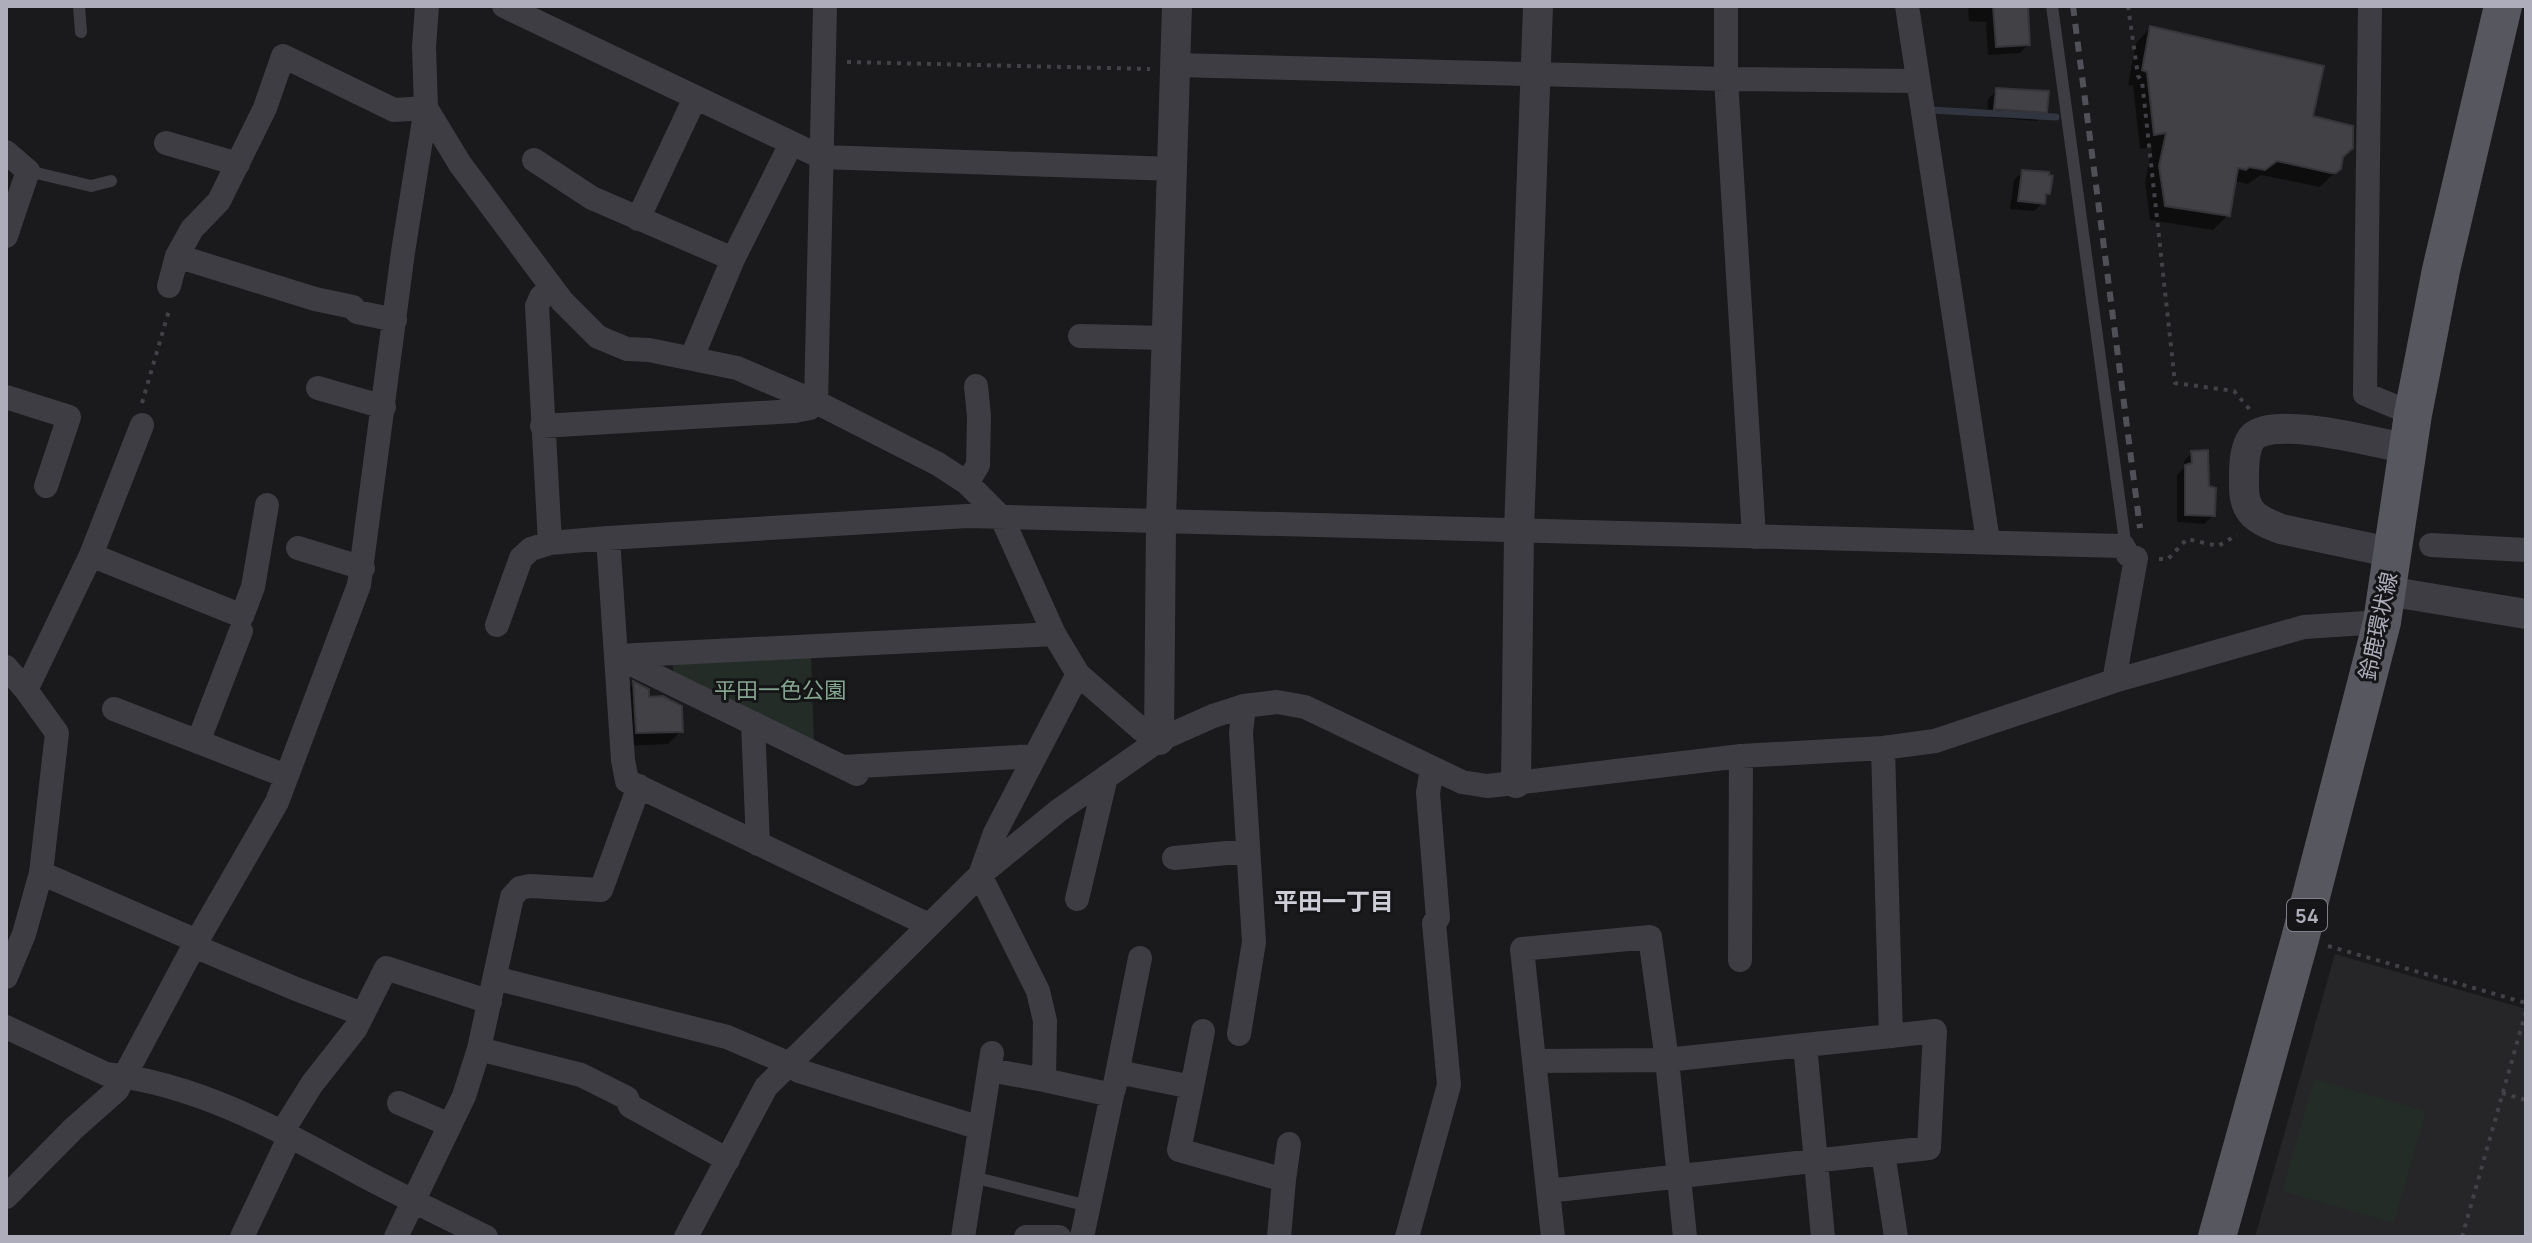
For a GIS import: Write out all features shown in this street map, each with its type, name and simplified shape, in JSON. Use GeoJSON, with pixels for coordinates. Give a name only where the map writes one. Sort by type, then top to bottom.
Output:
{"type":"FeatureCollection","features":[{"type":"Feature","properties":{"kind":"main road","name":"鈴鹿環状線"},"geometry":{"type":"LineString","coordinates":[[2217,1237],[2300,939],[2384,607],[2411,432],[2441,270],[2503,6]]}},
{"type":"Feature","properties":{"kind":"street"},"geometry":{"type":"LineString","coordinates":[[6,1197],[73,1129],[117,1090],[195,943],[277,802],[359,585],[426,108],[424,47],[427,6]]}},
{"type":"Feature","properties":{"kind":"street"},"geometry":{"type":"LineString","coordinates":[[504,6],[821,157],[1174,169]]}},
{"type":"Feature","properties":{"kind":"street"},"geometry":{"type":"LineString","coordinates":[[542,426],[795,411],[810,408],[816,402],[825,6]]}},
{"type":"Feature","properties":{"kind":"street"},"geometry":{"type":"LineString","coordinates":[[1159,740],[1161,521],[1177,6]]}},
{"type":"Feature","properties":{"kind":"street"},"geometry":{"type":"LineString","coordinates":[[1516,783],[1519,530],[1538,6]]}},
{"type":"Feature","properties":{"kind":"street"},"geometry":{"type":"LineString","coordinates":[[1726,6],[1726,79],[1754,537]]}},
{"type":"Feature","properties":{"kind":"street"},"geometry":{"type":"LineString","coordinates":[[1907,6],[1988,541]]}},
{"type":"Feature","properties":{"kind":"street"},"geometry":{"type":"LineString","coordinates":[[2370,6],[2365,394],[2411,432]]}},
{"type":"Feature","properties":{"kind":"street"},"geometry":{"type":"LineString","coordinates":[[169,286],[177,256],[192,229],[219,201],[238,164],[265,108],[283,56],[394,110],[426,108]]}},
{"type":"Feature","properties":{"kind":"street"},"geometry":{"type":"LineString","coordinates":[[1176,68],[1918,81]]}},
{"type":"Feature","properties":{"kind":"street"},"geometry":{"type":"LineString","coordinates":[[638,219],[695,98]]}},
{"type":"Feature","properties":{"kind":"street"},"geometry":{"type":"LineString","coordinates":[[426,108],[460,164],[551,287],[577,319],[607,342],[627,349],[692,357],[737,368],[816,402],[938,464],[967,483],[1002,518],[1054,634],[1078,674],[1142,730],[1159,740]]}},
{"type":"Feature","properties":{"kind":"street"},"geometry":{"type":"LineString","coordinates":[[166,143],[238,164]]}},
{"type":"Feature","properties":{"kind":"street"},"geometry":{"type":"LineString","coordinates":[[692,357],[733,259],[791,144]]}},
{"type":"Feature","properties":{"kind":"street"},"geometry":{"type":"LineString","coordinates":[[6,152],[28,171],[6,236]]}},
{"type":"Feature","properties":{"kind":"street"},"geometry":{"type":"LineString","coordinates":[[534,160],[592,198],[733,259]]}},
{"type":"Feature","properties":{"kind":"street"},"geometry":{"type":"LineString","coordinates":[[177,256],[315,299],[353,307],[357,312],[395,320]]}},
{"type":"Feature","properties":{"kind":"street"},"geometry":{"type":"LineString","coordinates":[[550,543],[537,306],[551,287]]}},
{"type":"Feature","properties":{"kind":"street"},"geometry":{"type":"LineString","coordinates":[[1080,336],[1167,338]]}},
{"type":"Feature","properties":{"kind":"street"},"geometry":{"type":"LineString","coordinates":[[967,483],[978,465],[976,386]]}},
{"type":"Feature","properties":{"kind":"street"},"geometry":{"type":"LineString","coordinates":[[318,388],[384,407]]}},
{"type":"Feature","properties":{"kind":"street"},"geometry":{"type":"LineString","coordinates":[[6,397],[69,417],[46,486]]}},
{"type":"Feature","properties":{"kind":"street"},"geometry":{"type":"LineString","coordinates":[[26,690],[91,555],[142,425]]}},
{"type":"Feature","properties":{"kind":"street"},"geometry":{"type":"LineString","coordinates":[[2394,553],[2265,523],[2252,514],[2244,501],[2244,463],[2252,438],[2261,431],[2281,428],[2411,432]]}},
{"type":"Feature","properties":{"kind":"street"},"geometry":{"type":"LineString","coordinates":[[91,555],[242,616],[253,587],[267,505]]}},
{"type":"Feature","properties":{"kind":"street"},"geometry":{"type":"LineString","coordinates":[[497,625],[521,558],[531,549],[550,543],[967,516],[1988,541],[2130,552],[2114,681]]}},
{"type":"Feature","properties":{"kind":"street"},"geometry":{"type":"LineString","coordinates":[[608,538],[627,781],[929,925]]}},
{"type":"Feature","properties":{"kind":"street"},"geometry":{"type":"LineString","coordinates":[[2431,545],[2526,550]]}},
{"type":"Feature","properties":{"kind":"street"},"geometry":{"type":"LineString","coordinates":[[298,548],[363,568]]}},
{"type":"Feature","properties":{"kind":"street"},"geometry":{"type":"LineString","coordinates":[[686,1237],[766,1087],[929,925],[980,875],[1058,811],[1159,740],[1213,716],[1244,706],[1277,702],[1305,707],[1462,782],[1487,786],[1741,756],[1883,748],[1935,741],[2114,681],[2384,607],[2526,614]]}},
{"type":"Feature","properties":{"kind":"street"},"geometry":{"type":"LineString","coordinates":[[198,742],[241,631]]}},
{"type":"Feature","properties":{"kind":"street"},"geometry":{"type":"LineString","coordinates":[[617,656],[1054,634]]}},
{"type":"Feature","properties":{"kind":"street"},"geometry":{"type":"LineString","coordinates":[[617,656],[850,770],[1035,756]]}},
{"type":"Feature","properties":{"kind":"street"},"geometry":{"type":"LineString","coordinates":[[6,667],[57,733],[41,873],[24,934],[6,977]]}},
{"type":"Feature","properties":{"kind":"street"},"geometry":{"type":"LineString","coordinates":[[1044,1080],[1045,1021],[1038,991],[980,875],[995,833],[1078,674]]}},
{"type":"Feature","properties":{"kind":"street"},"geometry":{"type":"LineString","coordinates":[[1239,1034],[1254,942],[1241,733],[1244,706]]}},
{"type":"Feature","properties":{"kind":"street"},"geometry":{"type":"LineString","coordinates":[[114,709],[286,776]]}},
{"type":"Feature","properties":{"kind":"street"},"geometry":{"type":"LineString","coordinates":[[753,723],[758,844]]}},
{"type":"Feature","properties":{"kind":"street"},"geometry":{"type":"LineString","coordinates":[[1883,748],[1891,1036]]}},
{"type":"Feature","properties":{"kind":"street"},"geometry":{"type":"LineString","coordinates":[[1740,960],[1741,756]]}},
{"type":"Feature","properties":{"kind":"street"},"geometry":{"type":"LineString","coordinates":[[1407,1237],[1449,1085],[1434,923],[1438,918],[1428,793],[1432,768]]}},
{"type":"Feature","properties":{"kind":"street"},"geometry":{"type":"LineString","coordinates":[[1077,899],[1106,777]]}},
{"type":"Feature","properties":{"kind":"street"},"geometry":{"type":"LineString","coordinates":[[396,1237],[464,1096],[479,1049],[512,897],[520,888],[530,886],[601,890],[639,786]]}},
{"type":"Feature","properties":{"kind":"street"},"geometry":{"type":"LineString","coordinates":[[1174,858],[1248,851]]}},
{"type":"Feature","properties":{"kind":"street"},"geometry":{"type":"LineString","coordinates":[[41,873],[296,989],[362,1014]]}},
{"type":"Feature","properties":{"kind":"street"},"geometry":{"type":"LineString","coordinates":[[1553,1237],[1522,949],[1650,937],[1667,1060],[1685,1237]]}},
{"type":"Feature","properties":{"kind":"street"},"geometry":{"type":"LineString","coordinates":[[1082,1237],[1140,958]]}},
{"type":"Feature","properties":{"kind":"street"},"geometry":{"type":"LineString","coordinates":[[242,1237],[286,1134],[312,1084],[356,1028],[386,968],[727,1037],[790,1064],[799,1071],[980,1128]]}},
{"type":"Feature","properties":{"kind":"street"},"geometry":{"type":"LineString","coordinates":[[6,1027],[106,1074],[124,1075],[222,1104],[486,1237]]}},
{"type":"Feature","properties":{"kind":"street"},"geometry":{"type":"LineString","coordinates":[[1203,1031],[1179,1150],[1284,1180]]}},
{"type":"Feature","properties":{"kind":"street"},"geometry":{"type":"LineString","coordinates":[[1535,1061],[1667,1060],[1935,1031],[1929,1148],[1548,1191]]}},
{"type":"Feature","properties":{"kind":"street"},"geometry":{"type":"LineString","coordinates":[[1805,1045],[1823,1237]]}},
{"type":"Feature","properties":{"kind":"street"},"geometry":{"type":"LineString","coordinates":[[479,1049],[581,1075],[627,1098],[630,1106],[728,1160]]}},
{"type":"Feature","properties":{"kind":"street"},"geometry":{"type":"LineString","coordinates":[[963,1237],[991,1062],[1044,1080],[1192,1087]]}},
{"type":"Feature","properties":{"kind":"street"},"geometry":{"type":"LineString","coordinates":[[399,1103],[450,1125]]}},
{"type":"Feature","properties":{"kind":"street"},"geometry":{"type":"LineString","coordinates":[[1279,1237],[1289,1144]]}},
{"type":"Feature","properties":{"kind":"street"},"geometry":{"type":"LineString","coordinates":[[1883,1153],[1896,1237]]}},
{"type":"Feature","properties":{"kind":"street"},"geometry":{"type":"LineString","coordinates":[[1026,1237],[1059,1237]]}},
{"type":"Feature","properties":{"kind":"lane"},"geometry":{"type":"LineString","coordinates":[[79,6],[81,32]]}},
{"type":"Feature","properties":{"kind":"lane"},"geometry":{"type":"LineString","coordinates":[[2052,6],[2124,534],[2130,552]]}},
{"type":"Feature","properties":{"kind":"lane"},"geometry":{"type":"LineString","coordinates":[[28,171],[91,186],[111,181]]}},
{"type":"Feature","properties":{"kind":"lane"},"geometry":{"type":"LineString","coordinates":[[973,1177],[1088,1206]]}},
{"type":"Feature","properties":{"kind":"path"},"geometry":{"type":"LineString","coordinates":[[2128,6],[2138,76],[2142,81],[2175,383],[2234,391],[2248,407],[2261,431]]}},
{"type":"Feature","properties":{"kind":"path"},"geometry":{"type":"LineString","coordinates":[[825,61],[1176,68]]}},
{"type":"Feature","properties":{"kind":"path"},"geometry":{"type":"LineString","coordinates":[[142,425],[137,421],[174,293],[169,286]]}},
{"type":"Feature","properties":{"kind":"path"},"geometry":{"type":"LineString","coordinates":[[2130,552],[2168,559],[2187,539],[2218,546],[2238,535],[2252,514]]}},
{"type":"Feature","properties":{"kind":"path"},"geometry":{"type":"LineString","coordinates":[[2328,946],[2526,1003]]}},
{"type":"Feature","properties":{"kind":"path"},"geometry":{"type":"LineString","coordinates":[[2462,1237],[2526,1011]]}},
{"type":"Feature","properties":{"kind":"path"},"geometry":{"type":"LineString","coordinates":[[2502,1093],[2526,1100]]}},
{"type":"Feature","properties":{"kind":"shaded area"},"geometry":{"type":"Polygon","coordinates":[[[2335,954],[2526,1009],[2526,1237],[2255,1237],[2335,954]]]}},
{"type":"Feature","properties":{"kind":"green space","name":"平田一色公園"},"geometry":{"type":"Polygon","coordinates":[[[811,657],[814,742],[673,672],[673,662],[811,657]]]}},
{"type":"Feature","properties":{"kind":"green space"},"geometry":{"type":"Polygon","coordinates":[[[2314,1079],[2426,1111],[2394,1223],[2282,1191],[2314,1079]]]}},
{"type":"Feature","properties":{"kind":"building"},"geometry":{"type":"Polygon","coordinates":[[[1993,6],[2028,6],[2030,45],[1996,47],[1993,6]]]}},
{"type":"Feature","properties":{"kind":"building"},"geometry":{"type":"Polygon","coordinates":[[[2150,26],[2324,66],[2313,116],[2353,126],[2353,148],[2343,157],[2341,169],[2331,173],[2277,161],[2265,170],[2238,168],[2230,216],[2165,206],[2159,166],[2166,133],[2154,135],[2147,72],[2142,70],[2150,26]]]}},
{"type":"Feature","properties":{"kind":"building"},"geometry":{"type":"Polygon","coordinates":[[[1996,88],[2049,91],[2047,113],[1994,109],[1996,88]]]}},
{"type":"Feature","properties":{"kind":"building"},"geometry":{"type":"Polygon","coordinates":[[[2022,170],[2049,172],[2053,176],[2045,204],[2018,201],[2022,170]]]}},
{"type":"Feature","properties":{"kind":"building"},"geometry":{"type":"Polygon","coordinates":[[[2208,450],[2209,486],[2216,488],[2215,516],[2185,515],[2185,465],[2192,463],[2191,451],[2208,450]]]}},
{"type":"Feature","properties":{"kind":"building"},"geometry":{"type":"Polygon","coordinates":[[[633,681],[649,689],[649,697],[663,696],[682,706],[683,732],[636,733],[633,681]]]}},
{"type":"Feature","properties":{"kind":"waterway"},"geometry":{"type":"LineString","coordinates":[[1931,110],[2056,117]]}},
{"type":"Feature","properties":{"kind":"railway"},"geometry":{"type":"LineString","coordinates":[[2073,6],[2140,528]]}},
{"type":"Feature","properties":{"kind":"district","name":"平田一丁目"},"geometry":{"type":"Point","coordinates":[1334,900]}}]}
